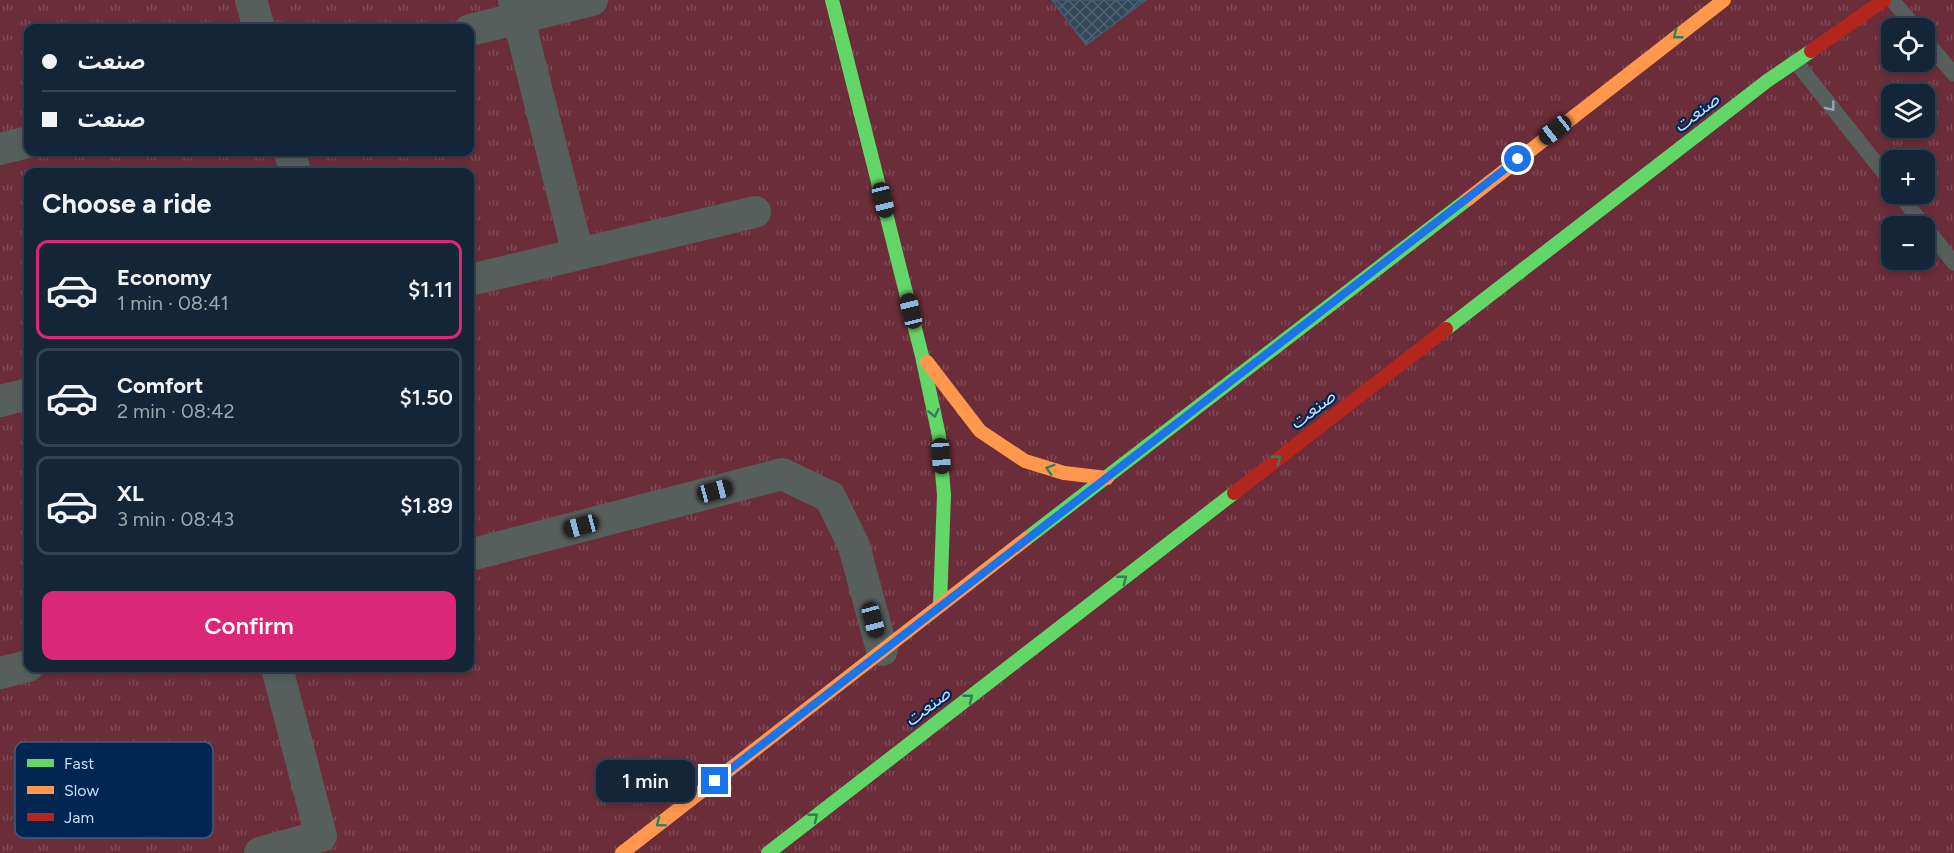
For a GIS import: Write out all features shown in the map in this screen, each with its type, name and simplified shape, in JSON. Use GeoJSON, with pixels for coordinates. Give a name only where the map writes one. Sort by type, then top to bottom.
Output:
{"type":"FeatureCollection","features":[{"type":"Feature","properties":{"kind":"main road"},"geometry":{"type":"LineString","coordinates":[[832,0],[922,356],[939,436],[944,495],[940,605]]}},
{"type":"Feature","properties":{"kind":"main road"},"geometry":{"type":"LineString","coordinates":[[1704,14],[1711,0]]}},
{"type":"Feature","properties":{"kind":"main road"},"geometry":{"type":"LineString","coordinates":[[622,853],[1724,0]]}},
{"type":"Feature","properties":{"kind":"main road","name":"صنعت"},"geometry":{"type":"LineString","coordinates":[[768,853],[1767,81],[1884,0]]}},
{"type":"Feature","properties":{"kind":"main road"},"geometry":{"type":"LineString","coordinates":[[922,356],[980,431],[1025,461],[1064,473],[1107,478]]}},
{"type":"Feature","properties":{"kind":"street"},"geometry":{"type":"LineString","coordinates":[[251,0],[258,24]]}},
{"type":"Feature","properties":{"kind":"street"},"geometry":{"type":"LineString","coordinates":[[474,28],[517,9],[592,0]]}},
{"type":"Feature","properties":{"kind":"street"},"geometry":{"type":"LineString","coordinates":[[517,9],[578,254]]}},
{"type":"Feature","properties":{"kind":"street"},"geometry":{"type":"LineString","coordinates":[[0,149],[24,143]]}},
{"type":"Feature","properties":{"kind":"street"},"geometry":{"type":"LineString","coordinates":[[474,279],[755,212]]}},
{"type":"Feature","properties":{"kind":"street"},"geometry":{"type":"LineString","coordinates":[[0,401],[24,395]]}},
{"type":"Feature","properties":{"kind":"street"},"geometry":{"type":"LineString","coordinates":[[474,554],[782,474],[830,497],[854,546],[882,650]]}},
{"type":"Feature","properties":{"kind":"street"},"geometry":{"type":"LineString","coordinates":[[0,673],[24,667]]}},
{"type":"Feature","properties":{"kind":"street"},"geometry":{"type":"LineString","coordinates":[[260,853],[321,836],[278,672]]}},
{"type":"Feature","properties":{"kind":"lane"},"geometry":{"type":"LineString","coordinates":[[1892,0],[1907,18]]}},
{"type":"Feature","properties":{"kind":"lane"},"geometry":{"type":"LineString","coordinates":[[1935,52],[1954,74]]}},
{"type":"Feature","properties":{"kind":"lane"},"geometry":{"type":"LineString","coordinates":[[1795,61],[1881,169]]}},
{"type":"Feature","properties":{"kind":"lane"},"geometry":{"type":"LineString","coordinates":[[1907,204],[1954,263]]}},
{"type":"Feature","properties":{"kind":"green space"},"geometry":{"type":"Polygon","coordinates":[[[0,0],[1954,0],[1954,853],[0,853],[0,0]]]}},
{"type":"Feature","properties":{"kind":"building"},"geometry":{"type":"Polygon","coordinates":[[[1052,0],[1146,0],[1086,45],[1052,0]]]}},
{"type":"Feature","properties":{"kind":"traffic: fast"},"geometry":{"type":"LineString","coordinates":[[832,0],[922,356],[939,436],[944,495],[940,605]]}},
{"type":"Feature","properties":{"kind":"traffic: fast"},"geometry":{"type":"LineString","coordinates":[[1446,329],[1767,81],[1811,51]]}},
{"type":"Feature","properties":{"kind":"traffic: fast"},"geometry":{"type":"LineString","coordinates":[[1026,539],[1468,199]]}},
{"type":"Feature","properties":{"kind":"traffic: fast"},"geometry":{"type":"LineString","coordinates":[[768,853],[1234,493]]}},
{"type":"Feature","properties":{"kind":"traffic: slow"},"geometry":{"type":"LineString","coordinates":[[1468,199],[1724,0]]}},
{"type":"Feature","properties":{"kind":"traffic: slow"},"geometry":{"type":"LineString","coordinates":[[927,362],[980,431],[1025,461],[1064,473],[1107,478]]}},
{"type":"Feature","properties":{"kind":"traffic: slow"},"geometry":{"type":"LineString","coordinates":[[622,853],[1026,539]]}},
{"type":"Feature","properties":{"kind":"traffic: jam"},"geometry":{"type":"LineString","coordinates":[[1811,51],[1884,0]]}},
{"type":"Feature","properties":{"kind":"traffic: jam"},"geometry":{"type":"LineString","coordinates":[[1234,493],[1446,329]]}},
{"type":"Feature","properties":{"kind":"route"},"geometry":{"type":"LineString","coordinates":[[715,781],[1518,159]]}}]}
